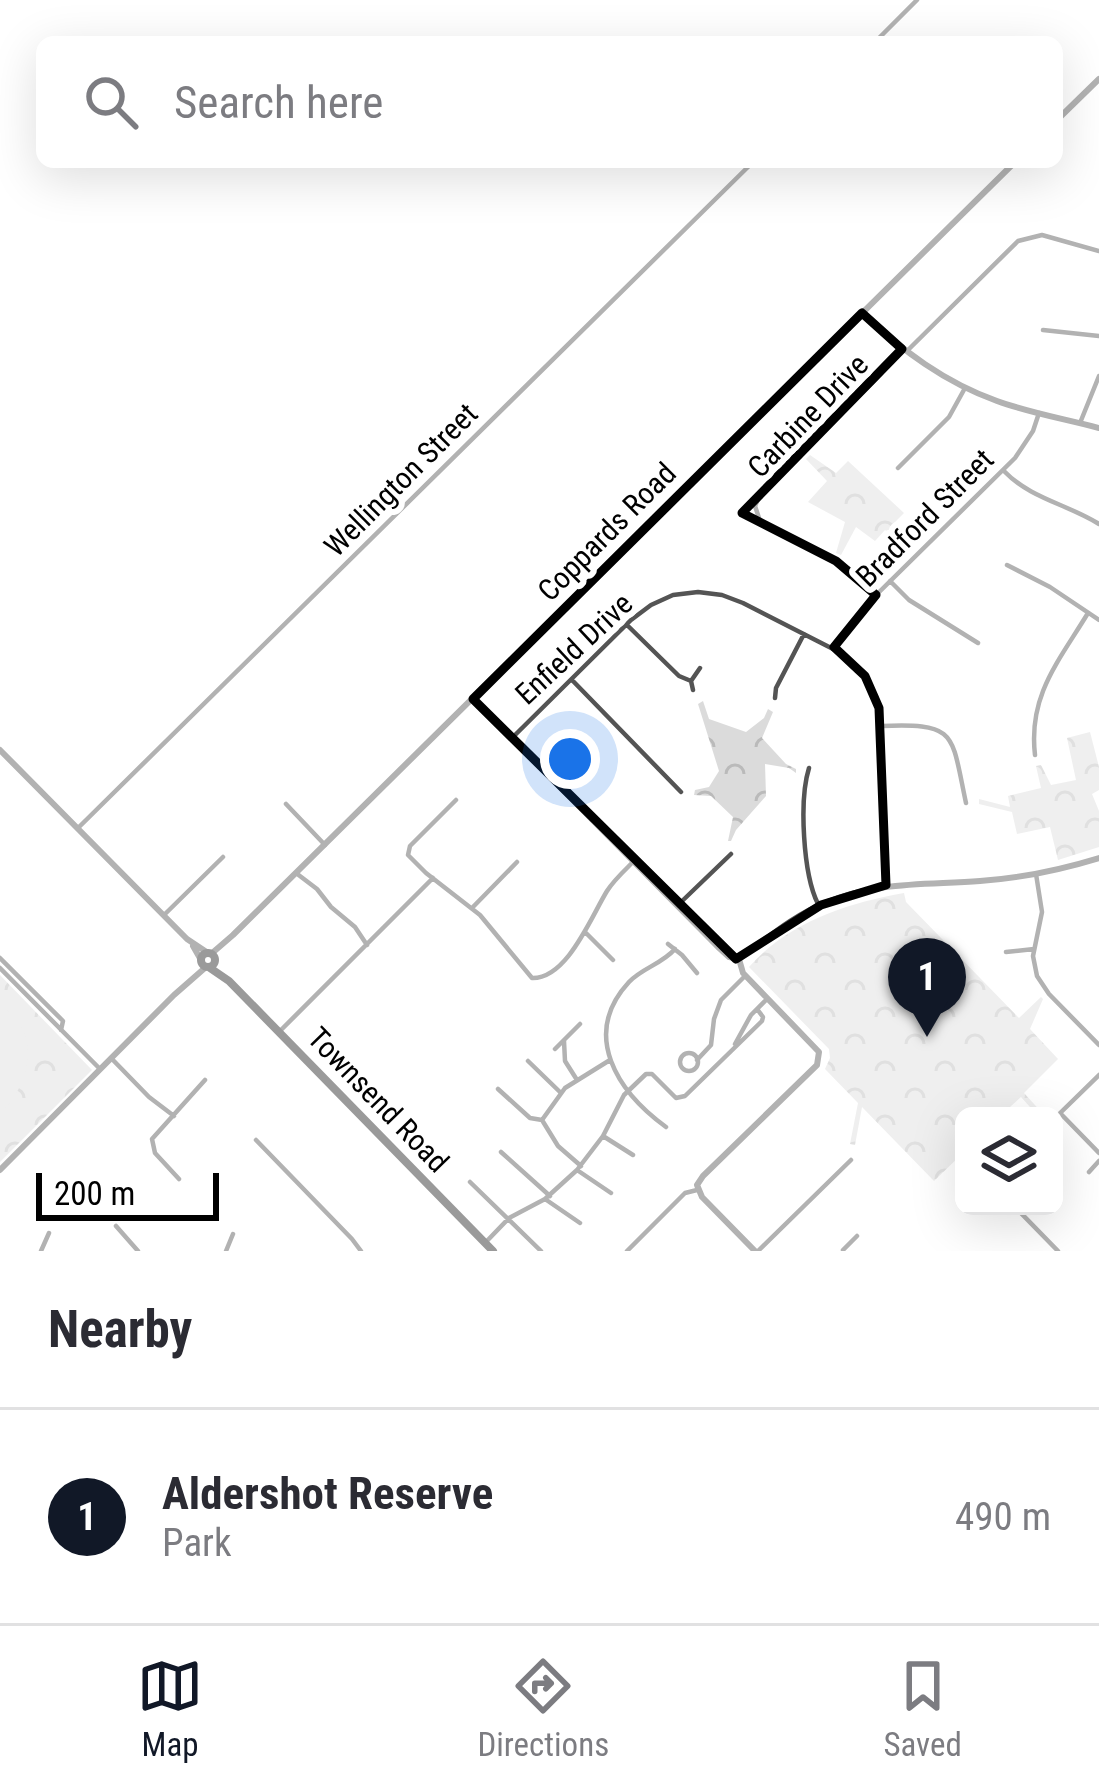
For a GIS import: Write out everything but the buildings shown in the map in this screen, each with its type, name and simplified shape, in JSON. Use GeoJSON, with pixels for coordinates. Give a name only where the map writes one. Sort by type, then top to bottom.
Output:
{"type":"FeatureCollection","features":[{"type":"Feature","properties":{"kind":"main road","name":"Townsend Road"},"geometry":{"type":"LineString","coordinates":[[208,960],[493,1251]]}},
{"type":"Feature","properties":{"kind":"street"},"geometry":{"type":"LineString","coordinates":[[881,36],[917,0]]}},
{"type":"Feature","properties":{"kind":"street"},"geometry":{"type":"LineString","coordinates":[[1063,114],[1099,79]]}},
{"type":"Feature","properties":{"kind":"street","name":"Wellington Street"},"geometry":{"type":"LineString","coordinates":[[78,828],[747,168]]}},
{"type":"Feature","properties":{"kind":"street","name":"Coppards Road"},"geometry":{"type":"LineString","coordinates":[[0,1170],[1009,168]]}},
{"type":"Feature","properties":{"kind":"street"},"geometry":{"type":"LineString","coordinates":[[904,350],[1018,241],[1042,235],[1099,251]]}},
{"type":"Feature","properties":{"kind":"street"},"geometry":{"type":"LineString","coordinates":[[862,313],[904,350],[965,388],[1001,403],[1099,428]]}},
{"type":"Feature","properties":{"kind":"street"},"geometry":{"type":"LineString","coordinates":[[1043,330],[1099,336]]}},
{"type":"Feature","properties":{"kind":"street","name":"Carbine Drive"},"geometry":{"type":"LineString","coordinates":[[875,596],[849,569],[760,521],[755,506],[760,493],[904,350]]}},
{"type":"Feature","properties":{"kind":"street"},"geometry":{"type":"LineString","coordinates":[[1080,423],[1099,376]]}},
{"type":"Feature","properties":{"kind":"street"},"geometry":{"type":"LineString","coordinates":[[898,468],[949,417],[965,388]]}},
{"type":"Feature","properties":{"kind":"street","name":"Bradford Street"},"geometry":{"type":"LineString","coordinates":[[834,649],[856,615],[1004,470],[1033,431],[1039,413]]}},
{"type":"Feature","properties":{"kind":"street"},"geometry":{"type":"LineString","coordinates":[[1004,470],[1021,486],[1099,524]]}},
{"type":"Feature","properties":{"kind":"street"},"geometry":{"type":"LineString","coordinates":[[1007,566],[1050,587],[1099,620]]}},
{"type":"Feature","properties":{"kind":"street"},"geometry":{"type":"LineString","coordinates":[[890,581],[909,600],[978,643]]}},
{"type":"Feature","properties":{"kind":"street","name":"Enfield Drive"},"geometry":{"type":"LineString","coordinates":[[512,738],[651,605],[698,592],[732,598],[834,649],[865,676],[876,696],[886,885]]}},
{"type":"Feature","properties":{"kind":"street"},"geometry":{"type":"LineString","coordinates":[[1035,755],[1033,728],[1039,698],[1088,613]]}},
{"type":"Feature","properties":{"kind":"street"},"geometry":{"type":"LineString","coordinates":[[626,624],[679,676],[691,681]]}},
{"type":"Feature","properties":{"kind":"street"},"geometry":{"type":"LineString","coordinates":[[775,698],[804,634]]}},
{"type":"Feature","properties":{"kind":"street"},"geometry":{"type":"LineString","coordinates":[[693,690],[691,681],[700,668]]}},
{"type":"Feature","properties":{"kind":"street"},"geometry":{"type":"LineString","coordinates":[[572,679],[681,792]]}},
{"type":"Feature","properties":{"kind":"street"},"geometry":{"type":"LineString","coordinates":[[472,698],[724,953],[740,959]]}},
{"type":"Feature","properties":{"kind":"street"},"geometry":{"type":"LineString","coordinates":[[880,726],[924,724],[943,731],[952,746],[966,803]]}},
{"type":"Feature","properties":{"kind":"street","name":"Townsend Road"},"geometry":{"type":"LineString","coordinates":[[0,750],[208,960]]}},
{"type":"Feature","properties":{"kind":"street"},"geometry":{"type":"LineString","coordinates":[[809,768],[804,789],[807,872],[819,906]]}},
{"type":"Feature","properties":{"kind":"street"},"geometry":{"type":"LineString","coordinates":[[456,800],[408,850],[410,858],[472,908],[532,978],[542,979],[553,970],[585,932],[608,890],[634,862]]}},
{"type":"Feature","properties":{"kind":"street"},"geometry":{"type":"LineString","coordinates":[[286,804],[325,845]]}},
{"type":"Feature","properties":{"kind":"street"},"geometry":{"type":"LineString","coordinates":[[677,906],[730,854]]}},
{"type":"Feature","properties":{"kind":"street"},"geometry":{"type":"LineString","coordinates":[[164,915],[224,857]]}},
{"type":"Feature","properties":{"kind":"street"},"geometry":{"type":"LineString","coordinates":[[740,959],[772,933],[819,906],[886,885],[1036,874],[1099,858]]}},
{"type":"Feature","properties":{"kind":"street"},"geometry":{"type":"LineString","coordinates":[[472,908],[517,862]]}},
{"type":"Feature","properties":{"kind":"street"},"geometry":{"type":"LineString","coordinates":[[296,873],[355,927],[367,945]]}},
{"type":"Feature","properties":{"kind":"street"},"geometry":{"type":"LineString","coordinates":[[1036,874],[1042,912],[1034,966],[1042,986],[1099,1045]]}},
{"type":"Feature","properties":{"kind":"street"},"geometry":{"type":"LineString","coordinates":[[279,1033],[433,878]]}},
{"type":"Feature","properties":{"kind":"street"},"geometry":{"type":"LineString","coordinates":[[585,932],[614,960]]}},
{"type":"Feature","properties":{"kind":"street"},"geometry":{"type":"LineString","coordinates":[[668,944],[697,973]]}},
{"type":"Feature","properties":{"kind":"street"},"geometry":{"type":"LineString","coordinates":[[666,1127],[628,1091],[610,1060],[606,1034],[615,1000],[634,976],[675,949]]}},
{"type":"Feature","properties":{"kind":"street"},"geometry":{"type":"LineString","coordinates":[[1006,952],[1034,949]]}},
{"type":"Feature","properties":{"kind":"street"},"geometry":{"type":"LineString","coordinates":[[0,958],[62,1021],[62,1030]]}},
{"type":"Feature","properties":{"kind":"street"},"geometry":{"type":"LineString","coordinates":[[697,1190],[703,1176],[820,1059],[810,1041],[745,976],[740,959]]}},
{"type":"Feature","properties":{"kind":"street"},"geometry":{"type":"LineString","coordinates":[[0,968],[100,1069]]}},
{"type":"Feature","properties":{"kind":"street"},"geometry":{"type":"LineString","coordinates":[[697,1060],[711,1045],[721,1000],[745,976]]}},
{"type":"Feature","properties":{"kind":"street"},"geometry":{"type":"LineString","coordinates":[[484,1243],[509,1218],[547,1198],[579,1168],[628,1091],[649,1074],[682,1098],[732,1049],[768,998]]}},
{"type":"Feature","properties":{"kind":"street"},"geometry":{"type":"LineString","coordinates":[[745,1033],[763,1019],[757,1009]]}},
{"type":"Feature","properties":{"kind":"street"},"geometry":{"type":"LineString","coordinates":[[555,1049],[580,1024]]}},
{"type":"Feature","properties":{"kind":"street"},"geometry":{"type":"LineString","coordinates":[[564,1041],[565,1061],[577,1080]]}},
{"type":"Feature","properties":{"kind":"street"},"geometry":{"type":"LineString","coordinates":[[111,1058],[174,1116]]}},
{"type":"Feature","properties":{"kind":"street"},"geometry":{"type":"LineString","coordinates":[[542,1120],[561,1093],[610,1060]]}},
{"type":"Feature","properties":{"kind":"street"},"geometry":{"type":"LineString","coordinates":[[528,1061],[561,1093]]}},
{"type":"Feature","properties":{"kind":"street"},"geometry":{"type":"LineString","coordinates":[[1063,1110],[1099,1075]]}},
{"type":"Feature","properties":{"kind":"street"},"geometry":{"type":"LineString","coordinates":[[179,1179],[151,1144],[205,1080]]}},
{"type":"Feature","properties":{"kind":"street"},"geometry":{"type":"LineString","coordinates":[[498,1089],[530,1118],[542,1120]]}},
{"type":"Feature","properties":{"kind":"street"},"geometry":{"type":"LineString","coordinates":[[542,1120],[550,1137],[610,1193]]}},
{"type":"Feature","properties":{"kind":"street"},"geometry":{"type":"LineString","coordinates":[[1063,1122],[1099,1157],[1089,1172]]}},
{"type":"Feature","properties":{"kind":"street"},"geometry":{"type":"LineString","coordinates":[[603,1136],[633,1155]]}},
{"type":"Feature","properties":{"kind":"street"},"geometry":{"type":"LineString","coordinates":[[256,1140],[361,1251]]}},
{"type":"Feature","properties":{"kind":"street"},"geometry":{"type":"LineString","coordinates":[[501,1152],[580,1223]]}},
{"type":"Feature","properties":{"kind":"street"},"geometry":{"type":"LineString","coordinates":[[697,1190],[757,1251],[851,1160]]}},
{"type":"Feature","properties":{"kind":"street"},"geometry":{"type":"LineString","coordinates":[[470,1182],[541,1251]]}},
{"type":"Feature","properties":{"kind":"street"},"geometry":{"type":"LineString","coordinates":[[627,1251],[686,1193],[697,1190]]}},
{"type":"Feature","properties":{"kind":"street"},"geometry":{"type":"LineString","coordinates":[[1023,1215],[1058,1251]]}},
{"type":"Feature","properties":{"kind":"street"},"geometry":{"type":"LineString","coordinates":[[116,1226],[138,1251]]}},
{"type":"Feature","properties":{"kind":"street"},"geometry":{"type":"LineString","coordinates":[[41,1251],[49,1233]]}},
{"type":"Feature","properties":{"kind":"street"},"geometry":{"type":"LineString","coordinates":[[226,1251],[233,1234]]}},
{"type":"Feature","properties":{"kind":"street"},"geometry":{"type":"LineString","coordinates":[[843,1250],[857,1236]]}},
{"type":"Feature","properties":{"kind":"street"},"geometry":{"type":"LineString","coordinates":[[850,1244],[857,1251]]}},
{"type":"Feature","properties":{"kind":"highlighted area"},"geometry":{"type":"Polygon","coordinates":[[[862,313],[902,349],[742,513],[836,561],[876,595],[834,647],[865,676],[879,708],[886,885],[821,905],[736,959],[473,699],[862,313]]]}},
{"type":"Feature","properties":{"kind":"green space"},"geometry":{"type":"Polygon","coordinates":[[[810,455],[836,473],[848,461],[904,513],[893,524],[915,546],[911,550],[885,530],[875,541],[856,527],[841,555],[836,553],[845,522],[808,502],[827,481],[806,459],[810,455]]]}},
{"type":"Feature","properties":{"kind":"green space"},"geometry":{"type":"Polygon","coordinates":[[[703,701],[709,719],[746,732],[768,709],[773,712],[762,738],[796,769],[796,773],[765,764],[766,796],[731,841],[733,817],[711,796],[694,795],[695,790],[709,787],[719,771],[698,704],[703,701]]]}},
{"type":"Feature","properties":{"kind":"green space"},"geometry":{"type":"Polygon","coordinates":[[[1090,732],[1099,767],[1099,790],[1092,794],[1099,811],[1099,847],[1058,860],[1050,827],[1017,834],[1012,812],[979,804],[979,799],[1010,807],[1008,796],[1041,788],[1036,766],[1041,765],[1051,785],[1076,780],[1067,738],[1090,732]]]}},
{"type":"Feature","properties":{"kind":"green space"},"geometry":{"type":"Polygon","coordinates":[[[904,893],[906,902],[1019,1018],[1043,999],[1030,1029],[1058,1059],[1024,1093],[1037,1107],[1030,1107],[1021,1097],[1010,1107],[955,1107],[955,1161],[934,1181],[862,1107],[855,1145],[850,1144],[858,1103],[825,1069],[829,1049],[749,967],[801,926],[861,902],[904,893]]]}},
{"type":"Feature","properties":{"kind":"green space"},"geometry":{"type":"Polygon","coordinates":[[[0,975],[92,1070],[0,1162],[0,975]]]}},
{"type":"Feature","properties":{"kind":"green space"},"geometry":{"type":"Polygon","coordinates":[[[0,1006],[22,1029],[28,1058],[19,1088],[0,1114],[0,1006]]]}},
{"type":"Feature","properties":{"kind":"place","name":"Aldershot Reserve"},"geometry":{"type":"Point","coordinates":[927,1037]}}]}
